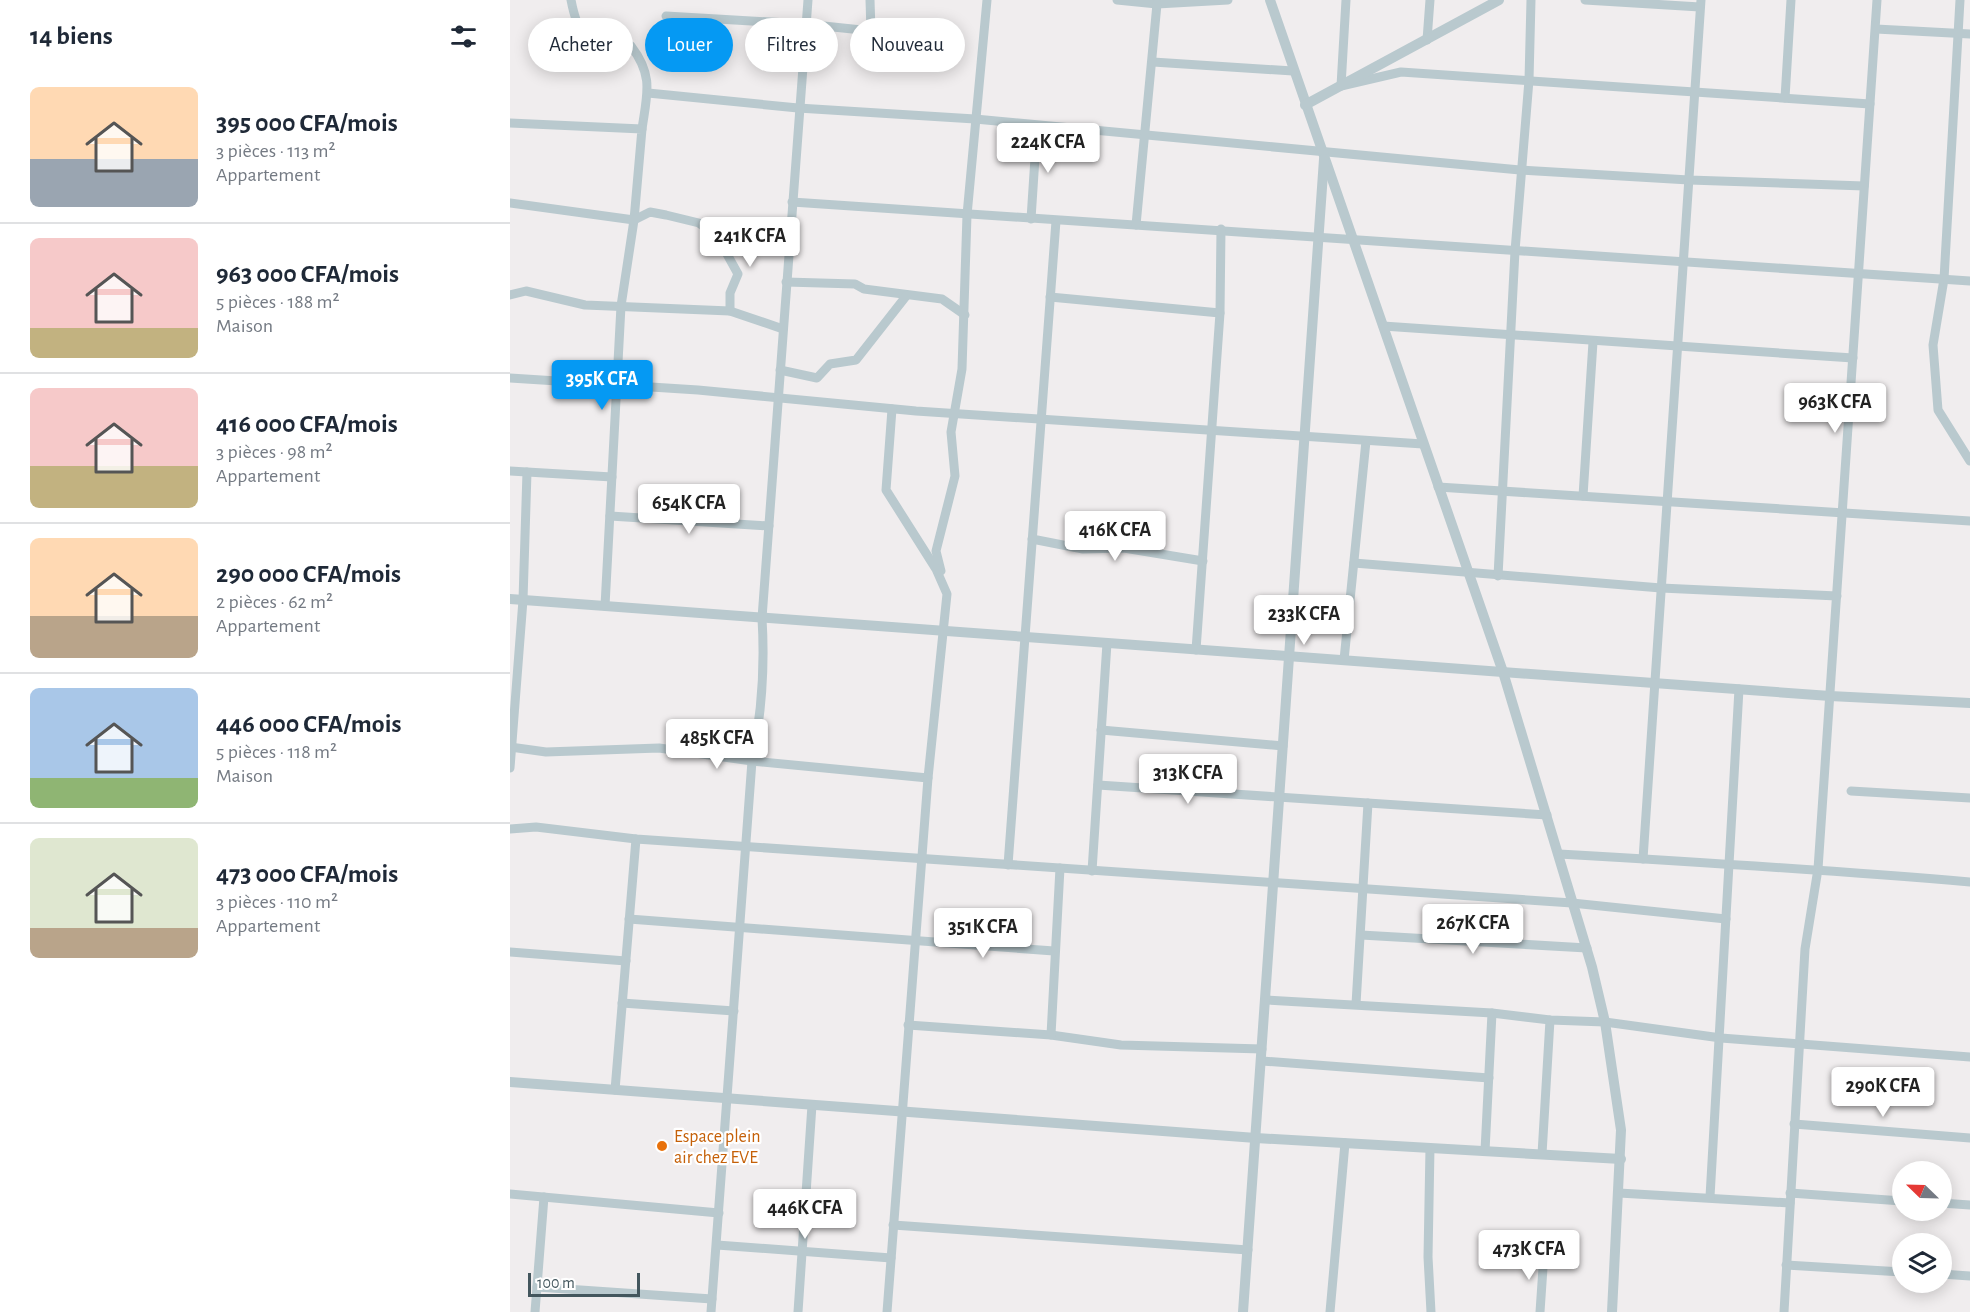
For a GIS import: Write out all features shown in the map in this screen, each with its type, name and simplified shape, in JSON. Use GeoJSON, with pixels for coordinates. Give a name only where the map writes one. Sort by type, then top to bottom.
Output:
{"type":"FeatureCollection","features":[{"type":"Feature","properties":{"kind":"street"},"geometry":{"type":"LineString","coordinates":[[571,0],[576,27],[586,37],[631,46],[645,68],[648,93],[642,129],[634,220],[621,306],[605,606]]}},
{"type":"Feature","properties":{"kind":"street"},"geometry":{"type":"LineString","coordinates":[[806,18],[808,0]]}},
{"type":"Feature","properties":{"kind":"street"},"geometry":{"type":"LineString","coordinates":[[838,28],[871,31],[870,0]]}},
{"type":"Feature","properties":{"kind":"street"},"geometry":{"type":"LineString","coordinates":[[887,1312],[921,859],[941,631],[947,594],[936,551],[954,487],[955,465],[951,432],[962,369],[967,215],[987,0]]}},
{"type":"Feature","properties":{"kind":"street"},"geometry":{"type":"LineString","coordinates":[[1117,0],[1157,4],[1228,0]]}},
{"type":"Feature","properties":{"kind":"street"},"geometry":{"type":"LineString","coordinates":[[1270,0],[1503,672],[1587,948],[1605,1022],[1620,1111],[1621,1159],[1612,1312]]}},
{"type":"Feature","properties":{"kind":"street"},"geometry":{"type":"LineString","coordinates":[[1341,86],[1346,0]]}},
{"type":"Feature","properties":{"kind":"street"},"geometry":{"type":"LineString","coordinates":[[1427,40],[1430,0]]}},
{"type":"Feature","properties":{"kind":"street"},"geometry":{"type":"LineString","coordinates":[[1305,105],[1499,0]]}},
{"type":"Feature","properties":{"kind":"street"},"geometry":{"type":"LineString","coordinates":[[1498,576],[1505,491],[1515,251],[1529,80],[1531,0]]}},
{"type":"Feature","properties":{"kind":"street"},"geometry":{"type":"LineString","coordinates":[[1585,0],[1700,3],[1643,859]]}},
{"type":"Feature","properties":{"kind":"street"},"geometry":{"type":"LineString","coordinates":[[1785,98],[1791,0]]}},
{"type":"Feature","properties":{"kind":"street"},"geometry":{"type":"LineString","coordinates":[[1784,1312],[1805,949],[1818,869],[1877,0]]}},
{"type":"Feature","properties":{"kind":"street"},"geometry":{"type":"LineString","coordinates":[[1959,0],[1944,279],[1933,345],[1938,410],[1970,461]]}},
{"type":"Feature","properties":{"kind":"street"},"geometry":{"type":"LineString","coordinates":[[1136,225],[1157,4]]}},
{"type":"Feature","properties":{"kind":"street"},"geometry":{"type":"LineString","coordinates":[[666,16],[745,21]]}},
{"type":"Feature","properties":{"kind":"street"},"geometry":{"type":"LineString","coordinates":[[1876,29],[1970,34]]}},
{"type":"Feature","properties":{"kind":"street"},"geometry":{"type":"LineString","coordinates":[[1153,62],[1293,71]]}},
{"type":"Feature","properties":{"kind":"street"},"geometry":{"type":"LineString","coordinates":[[711,1312],[752,761],[762,706],[764,655],[762,618],[801,72]]}},
{"type":"Feature","properties":{"kind":"street"},"geometry":{"type":"LineString","coordinates":[[1341,86],[1401,72],[1870,104]]}},
{"type":"Feature","properties":{"kind":"street"},"geometry":{"type":"LineString","coordinates":[[648,93],[798,108],[975,119],[1037,127],[1521,171],[1864,186]]}},
{"type":"Feature","properties":{"kind":"street"},"geometry":{"type":"LineString","coordinates":[[510,123],[642,129]]}},
{"type":"Feature","properties":{"kind":"street"},"geometry":{"type":"LineString","coordinates":[[1031,219],[1037,127]]}},
{"type":"Feature","properties":{"kind":"street"},"geometry":{"type":"LineString","coordinates":[[1243,1312],[1324,153]]}},
{"type":"Feature","properties":{"kind":"street"},"geometry":{"type":"LineString","coordinates":[[792,202],[1970,281]]}},
{"type":"Feature","properties":{"kind":"street"},"geometry":{"type":"LineString","coordinates":[[510,203],[634,220],[650,212],[699,223],[717,236],[738,274],[730,293],[730,311]]}},
{"type":"Feature","properties":{"kind":"street"},"geometry":{"type":"LineString","coordinates":[[1008,865],[1056,221]]}},
{"type":"Feature","properties":{"kind":"street"},"geometry":{"type":"LineString","coordinates":[[1196,650],[1220,313],[1221,229]]}},
{"type":"Feature","properties":{"kind":"street"},"geometry":{"type":"LineString","coordinates":[[717,236],[790,231]]}},
{"type":"Feature","properties":{"kind":"street"},"geometry":{"type":"LineString","coordinates":[[786,282],[855,284],[864,289],[942,299],[964,315]]}},
{"type":"Feature","properties":{"kind":"street"},"geometry":{"type":"LineString","coordinates":[[510,295],[526,291],[585,305],[730,311],[783,328]]}},
{"type":"Feature","properties":{"kind":"street"},"geometry":{"type":"LineString","coordinates":[[780,370],[817,378],[830,364],[856,360],[908,295]]}},
{"type":"Feature","properties":{"kind":"street"},"geometry":{"type":"LineString","coordinates":[[1050,297],[1220,313]]}},
{"type":"Feature","properties":{"kind":"street"},"geometry":{"type":"LineString","coordinates":[[1383,326],[1853,358]]}},
{"type":"Feature","properties":{"kind":"street"},"geometry":{"type":"LineString","coordinates":[[1583,496],[1593,342]]}},
{"type":"Feature","properties":{"kind":"street"},"geometry":{"type":"LineString","coordinates":[[510,378],[778,397],[892,409],[1423,444]]}},
{"type":"Feature","properties":{"kind":"street"},"geometry":{"type":"LineString","coordinates":[[892,409],[886,490],[936,569],[947,594]]}},
{"type":"Feature","properties":{"kind":"street"},"geometry":{"type":"LineString","coordinates":[[1344,660],[1366,441]]}},
{"type":"Feature","properties":{"kind":"street"},"geometry":{"type":"LineString","coordinates":[[510,471],[612,477]]}},
{"type":"Feature","properties":{"kind":"street"},"geometry":{"type":"LineString","coordinates":[[510,768],[523,600],[527,472]]}},
{"type":"Feature","properties":{"kind":"street"},"geometry":{"type":"LineString","coordinates":[[1438,487],[1970,521]]}},
{"type":"Feature","properties":{"kind":"street"},"geometry":{"type":"LineString","coordinates":[[610,516],[769,526]]}},
{"type":"Feature","properties":{"kind":"street"},"geometry":{"type":"LineString","coordinates":[[1032,539],[1083,549],[1124,549],[1203,561]]}},
{"type":"Feature","properties":{"kind":"street"},"geometry":{"type":"LineString","coordinates":[[1354,563],[1661,588],[1837,596]]}},
{"type":"Feature","properties":{"kind":"street"},"geometry":{"type":"LineString","coordinates":[[510,599],[1830,696],[1970,704]]}},
{"type":"Feature","properties":{"kind":"street"},"geometry":{"type":"LineString","coordinates":[[1092,871],[1107,643]]}},
{"type":"Feature","properties":{"kind":"street"},"geometry":{"type":"LineString","coordinates":[[1710,1197],[1721,1038],[1728,866],[1739,689]]}},
{"type":"Feature","properties":{"kind":"street"},"geometry":{"type":"LineString","coordinates":[[1101,730],[1283,746]]}},
{"type":"Feature","properties":{"kind":"street"},"geometry":{"type":"LineString","coordinates":[[511,747],[546,752],[659,748],[752,761],[928,778]]}},
{"type":"Feature","properties":{"kind":"street"},"geometry":{"type":"LineString","coordinates":[[1098,785],[1547,815]]}},
{"type":"Feature","properties":{"kind":"street"},"geometry":{"type":"LineString","coordinates":[[1851,791],[1970,798]]}},
{"type":"Feature","properties":{"kind":"street"},"geometry":{"type":"LineString","coordinates":[[1356,1004],[1368,803]]}},
{"type":"Feature","properties":{"kind":"street"},"geometry":{"type":"LineString","coordinates":[[510,830],[536,827],[636,838],[921,859],[1572,903],[1726,919]]}},
{"type":"Feature","properties":{"kind":"street"},"geometry":{"type":"LineString","coordinates":[[615,1090],[636,838]]}},
{"type":"Feature","properties":{"kind":"street"},"geometry":{"type":"LineString","coordinates":[[1559,854],[1728,866],[1818,869],[1970,882]]}},
{"type":"Feature","properties":{"kind":"street"},"geometry":{"type":"LineString","coordinates":[[1051,1035],[1060,868]]}},
{"type":"Feature","properties":{"kind":"street"},"geometry":{"type":"LineString","coordinates":[[629,919],[1054,951]]}},
{"type":"Feature","properties":{"kind":"street"},"geometry":{"type":"LineString","coordinates":[[1361,935],[1587,948]]}},
{"type":"Feature","properties":{"kind":"street"},"geometry":{"type":"LineString","coordinates":[[510,952],[626,961]]}},
{"type":"Feature","properties":{"kind":"street"},"geometry":{"type":"LineString","coordinates":[[1266,1000],[1356,1004],[1492,1013],[1550,1020],[1605,1022],[1721,1038],[1970,1057]]}},
{"type":"Feature","properties":{"kind":"street"},"geometry":{"type":"LineString","coordinates":[[622,1003],[734,1011]]}},
{"type":"Feature","properties":{"kind":"street"},"geometry":{"type":"LineString","coordinates":[[1485,1151],[1492,1013]]}},
{"type":"Feature","properties":{"kind":"street"},"geometry":{"type":"LineString","coordinates":[[1542,1154],[1550,1020]]}},
{"type":"Feature","properties":{"kind":"street"},"geometry":{"type":"LineString","coordinates":[[909,1025],[1051,1035],[1121,1045],[1262,1055],[1489,1078]]}},
{"type":"Feature","properties":{"kind":"street"},"geometry":{"type":"LineString","coordinates":[[510,1082],[1256,1138],[1621,1159]]}},
{"type":"Feature","properties":{"kind":"street"},"geometry":{"type":"LineString","coordinates":[[798,1312],[812,1105]]}},
{"type":"Feature","properties":{"kind":"street"},"geometry":{"type":"LineString","coordinates":[[1794,1124],[1970,1138]]}},
{"type":"Feature","properties":{"kind":"street"},"geometry":{"type":"LineString","coordinates":[[1330,1312],[1346,1143]]}},
{"type":"Feature","properties":{"kind":"street"},"geometry":{"type":"LineString","coordinates":[[1430,1148],[1428,1257],[1431,1312]]}},
{"type":"Feature","properties":{"kind":"street"},"geometry":{"type":"LineString","coordinates":[[1619,1193],[1892,1201]]}},
{"type":"Feature","properties":{"kind":"street"},"geometry":{"type":"LineString","coordinates":[[510,1194],[718,1213]]}},
{"type":"Feature","properties":{"kind":"street"},"geometry":{"type":"LineString","coordinates":[[535,1312],[544,1197]]}},
{"type":"Feature","properties":{"kind":"street"},"geometry":{"type":"LineString","coordinates":[[1952,1204],[1970,1205]]}},
{"type":"Feature","properties":{"kind":"street"},"geometry":{"type":"LineString","coordinates":[[893,1225],[1248,1250]]}},
{"type":"Feature","properties":{"kind":"street"},"geometry":{"type":"LineString","coordinates":[[717,1245],[891,1258]]}},
{"type":"Feature","properties":{"kind":"street"},"geometry":{"type":"LineString","coordinates":[[1540,1312],[1544,1253]]}},
{"type":"Feature","properties":{"kind":"street"},"geometry":{"type":"LineString","coordinates":[[1786,1265],[1892,1271]]}},
{"type":"Feature","properties":{"kind":"street"},"geometry":{"type":"LineString","coordinates":[[1952,1274],[1970,1275]]}},
{"type":"Feature","properties":{"kind":"street"},"geometry":{"type":"LineString","coordinates":[[537,1287],[712,1299]]}},
{"type":"Feature","properties":{"kind":"place","name":"Espace plein air chez EVE"},"geometry":{"type":"Point","coordinates":[662,1146]}}]}
